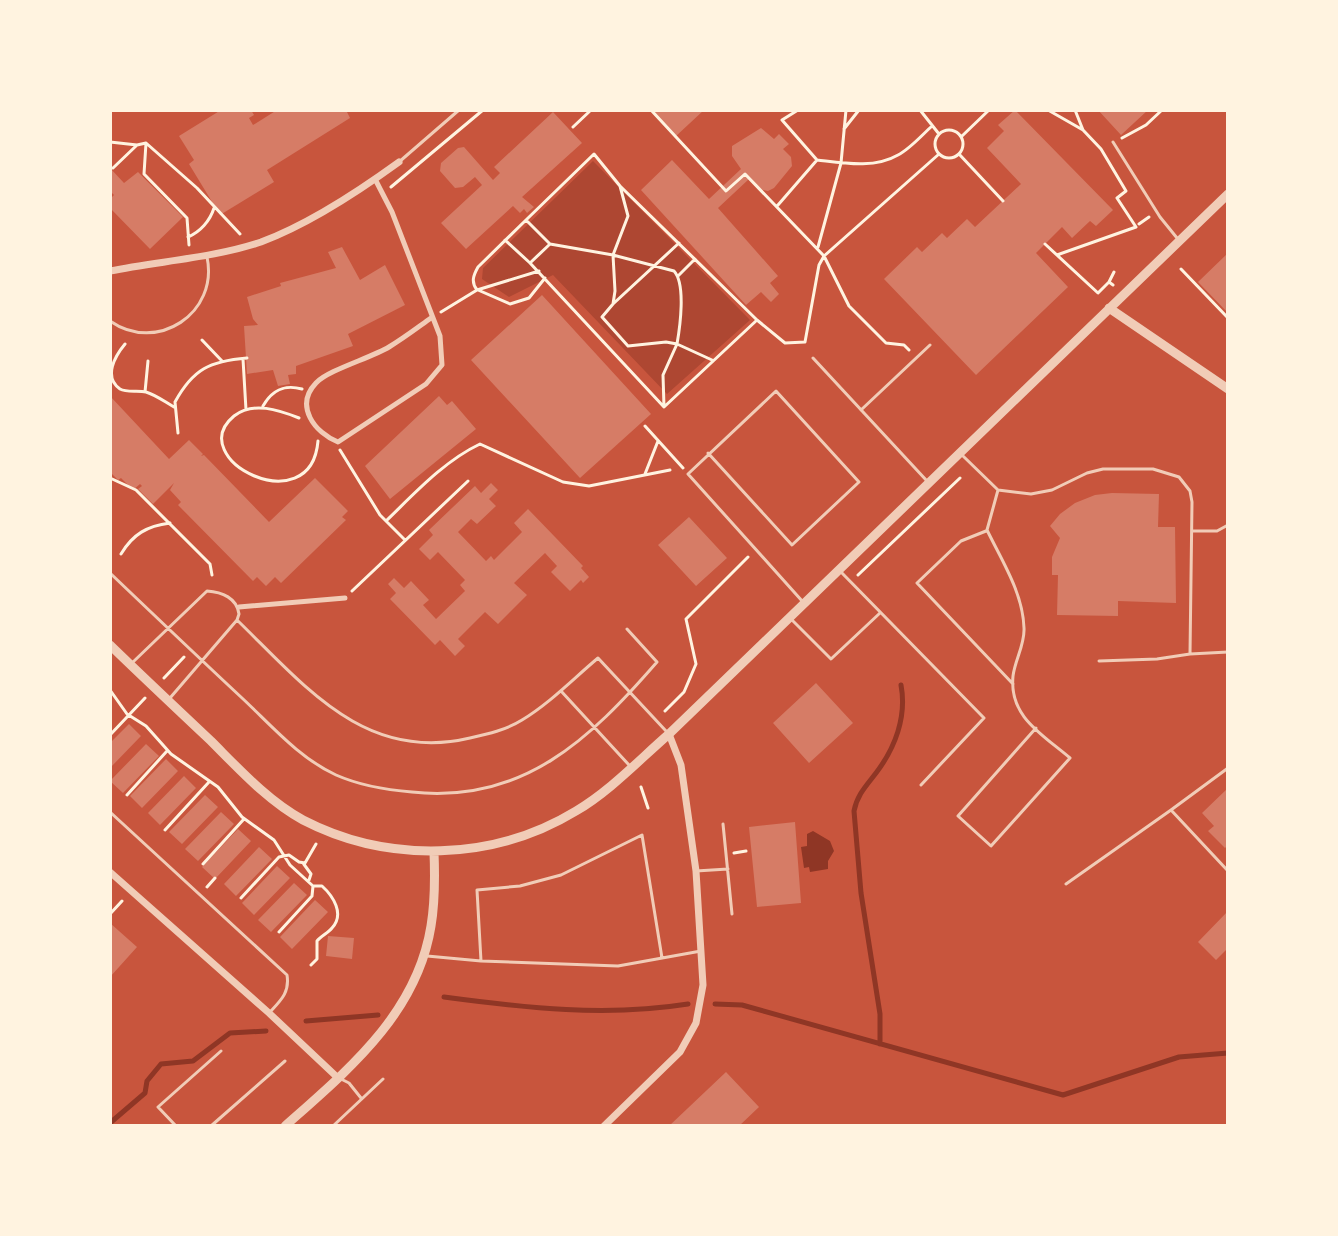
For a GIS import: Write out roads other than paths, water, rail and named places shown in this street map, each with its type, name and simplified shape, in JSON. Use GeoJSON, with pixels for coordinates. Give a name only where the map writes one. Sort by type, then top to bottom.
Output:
{"type":"FeatureCollection","features":[{"type":"Feature","properties":{"kind":"street"},"geometry":{"type":"LineString","coordinates":[[110,271],[236,249],[276,236],[399,162]]}},
{"type":"Feature","properties":{"kind":"street"},"geometry":{"type":"LineString","coordinates":[[375,179],[392,212],[440,336],[442,365],[426,384],[338,442],[316,429],[308,414],[310,391],[318,380],[388,348],[431,318]]}},
{"type":"Feature","properties":{"kind":"street"},"geometry":{"type":"LineString","coordinates":[[110,645],[271,797],[302,819],[371,846],[434,852],[501,843],[534,833],[578,810],[669,734],[1228,194]]}},
{"type":"Feature","properties":{"kind":"street"},"geometry":{"type":"LineString","coordinates":[[1109,308],[1228,389]]}},
{"type":"Feature","properties":{"kind":"street"},"geometry":{"type":"LineString","coordinates":[[239,607],[345,598]]}},
{"type":"Feature","properties":{"kind":"street"},"geometry":{"type":"LineString","coordinates":[[604,1126],[680,1052],[696,1023],[703,985],[696,871],[681,765],[669,734]]}},
{"type":"Feature","properties":{"kind":"street"},"geometry":{"type":"LineString","coordinates":[[285,1126],[338,1078],[394,1018],[406,998],[424,956],[431,926],[434,852]]}},
{"type":"Feature","properties":{"kind":"street"},"geometry":{"type":"LineString","coordinates":[[110,872],[338,1078]]}},
{"type":"Feature","properties":{"kind":"lane"},"geometry":{"type":"LineString","coordinates":[[399,162],[459,110]]}},
{"type":"Feature","properties":{"kind":"lane"},"geometry":{"type":"LineString","coordinates":[[1113,142],[1156,212],[1178,239]]}},
{"type":"Feature","properties":{"kind":"lane"},"geometry":{"type":"LineString","coordinates":[[110,321],[129,331],[163,331],[185,321],[208,288],[210,272],[207,254]]}},
{"type":"Feature","properties":{"kind":"lane"},"geometry":{"type":"LineString","coordinates":[[861,410],[930,345]]}},
{"type":"Feature","properties":{"kind":"lane"},"geometry":{"type":"LineString","coordinates":[[813,358],[929,484]]}},
{"type":"Feature","properties":{"kind":"lane"},"geometry":{"type":"LineString","coordinates":[[708,453],[792,545],[859,482],[776,391],[708,453],[688,474],[803,602]]}},
{"type":"Feature","properties":{"kind":"lane"},"geometry":{"type":"LineString","coordinates":[[961,453],[998,490],[1031,494],[1052,490],[1103,469],[1153,469],[1179,477],[1190,491],[1190,654]]}},
{"type":"Feature","properties":{"kind":"lane"},"geometry":{"type":"LineString","coordinates":[[998,490],[987,530],[1017,592],[1025,632],[1013,684],[1014,703],[1022,716],[1036,728],[1070,758],[991,846],[958,816],[1036,728]]}},
{"type":"Feature","properties":{"kind":"lane"},"geometry":{"type":"LineString","coordinates":[[1192,531],[1217,531],[1228,525]]}},
{"type":"Feature","properties":{"kind":"lane"},"geometry":{"type":"LineString","coordinates":[[987,530],[961,541],[917,583],[1013,684]]}},
{"type":"Feature","properties":{"kind":"lane"},"geometry":{"type":"LineString","coordinates":[[838,569],[984,718],[921,785]]}},
{"type":"Feature","properties":{"kind":"lane"},"geometry":{"type":"LineString","coordinates":[[110,573],[298,751],[335,774],[377,789],[442,795],[487,789],[535,771],[596,728],[657,662],[627,629]]}},
{"type":"Feature","properties":{"kind":"lane"},"geometry":{"type":"LineString","coordinates":[[131,665],[207,591],[226,595],[239,607],[237,620],[168,700]]}},
{"type":"Feature","properties":{"kind":"lane"},"geometry":{"type":"LineString","coordinates":[[789,616],[831,659],[881,612]]}},
{"type":"Feature","properties":{"kind":"lane"},"geometry":{"type":"LineString","coordinates":[[237,620],[312,694],[333,710],[362,728],[401,741],[431,745],[493,732],[519,722],[598,658],[669,734]]}},
{"type":"Feature","properties":{"kind":"lane"},"geometry":{"type":"LineString","coordinates":[[1099,661],[1228,652]]}},
{"type":"Feature","properties":{"kind":"lane"},"geometry":{"type":"LineString","coordinates":[[561,691],[632,767]]}},
{"type":"Feature","properties":{"kind":"lane"},"geometry":{"type":"LineString","coordinates":[[1066,884],[1228,768]]}},
{"type":"Feature","properties":{"kind":"lane"},"geometry":{"type":"LineString","coordinates":[[1171,810],[1228,871]]}},
{"type":"Feature","properties":{"kind":"lane"},"geometry":{"type":"LineString","coordinates":[[110,812],[287,975],[289,984],[286,996],[269,1013]]}},
{"type":"Feature","properties":{"kind":"lane"},"geometry":{"type":"LineString","coordinates":[[723,824],[732,914]]}},
{"type":"Feature","properties":{"kind":"lane"},"geometry":{"type":"LineString","coordinates":[[481,961],[477,890],[520,886],[561,875],[642,835],[662,958]]}},
{"type":"Feature","properties":{"kind":"lane"},"geometry":{"type":"LineString","coordinates":[[696,871],[728,869]]}},
{"type":"Feature","properties":{"kind":"lane"},"geometry":{"type":"LineString","coordinates":[[424,956],[618,966],[701,951]]}},
{"type":"Feature","properties":{"kind":"lane"},"geometry":{"type":"LineString","coordinates":[[176,1126],[158,1107],[221,1051]]}},
{"type":"Feature","properties":{"kind":"lane"},"geometry":{"type":"LineString","coordinates":[[211,1126],[285,1061]]}},
{"type":"Feature","properties":{"kind":"lane"},"geometry":{"type":"LineString","coordinates":[[338,1078],[349,1083],[361,1098]]}},
{"type":"Feature","properties":{"kind":"lane"},"geometry":{"type":"LineString","coordinates":[[333,1126],[383,1079]]}},
{"type":"Feature","properties":{"kind":"waterway"},"geometry":{"type":"LineString","coordinates":[[880,1044],[880,1014],[861,893],[854,811],[860,795],[894,743],[901,720],[901,685]]}},
{"type":"Feature","properties":{"kind":"waterway"},"geometry":{"type":"LineString","coordinates":[[444,997],[596,1010],[688,1004]]}},
{"type":"Feature","properties":{"kind":"waterway"},"geometry":{"type":"LineString","coordinates":[[715,1004],[742,1005],[1063,1095],[1179,1057],[1228,1053]]}},
{"type":"Feature","properties":{"kind":"waterway"},"geometry":{"type":"LineString","coordinates":[[306,1021],[378,1015]]}},
{"type":"Feature","properties":{"kind":"waterway"},"geometry":{"type":"LineString","coordinates":[[110,1123],[145,1093],[147,1081],[161,1064],[193,1061],[230,1033],[266,1031]]}}]}
